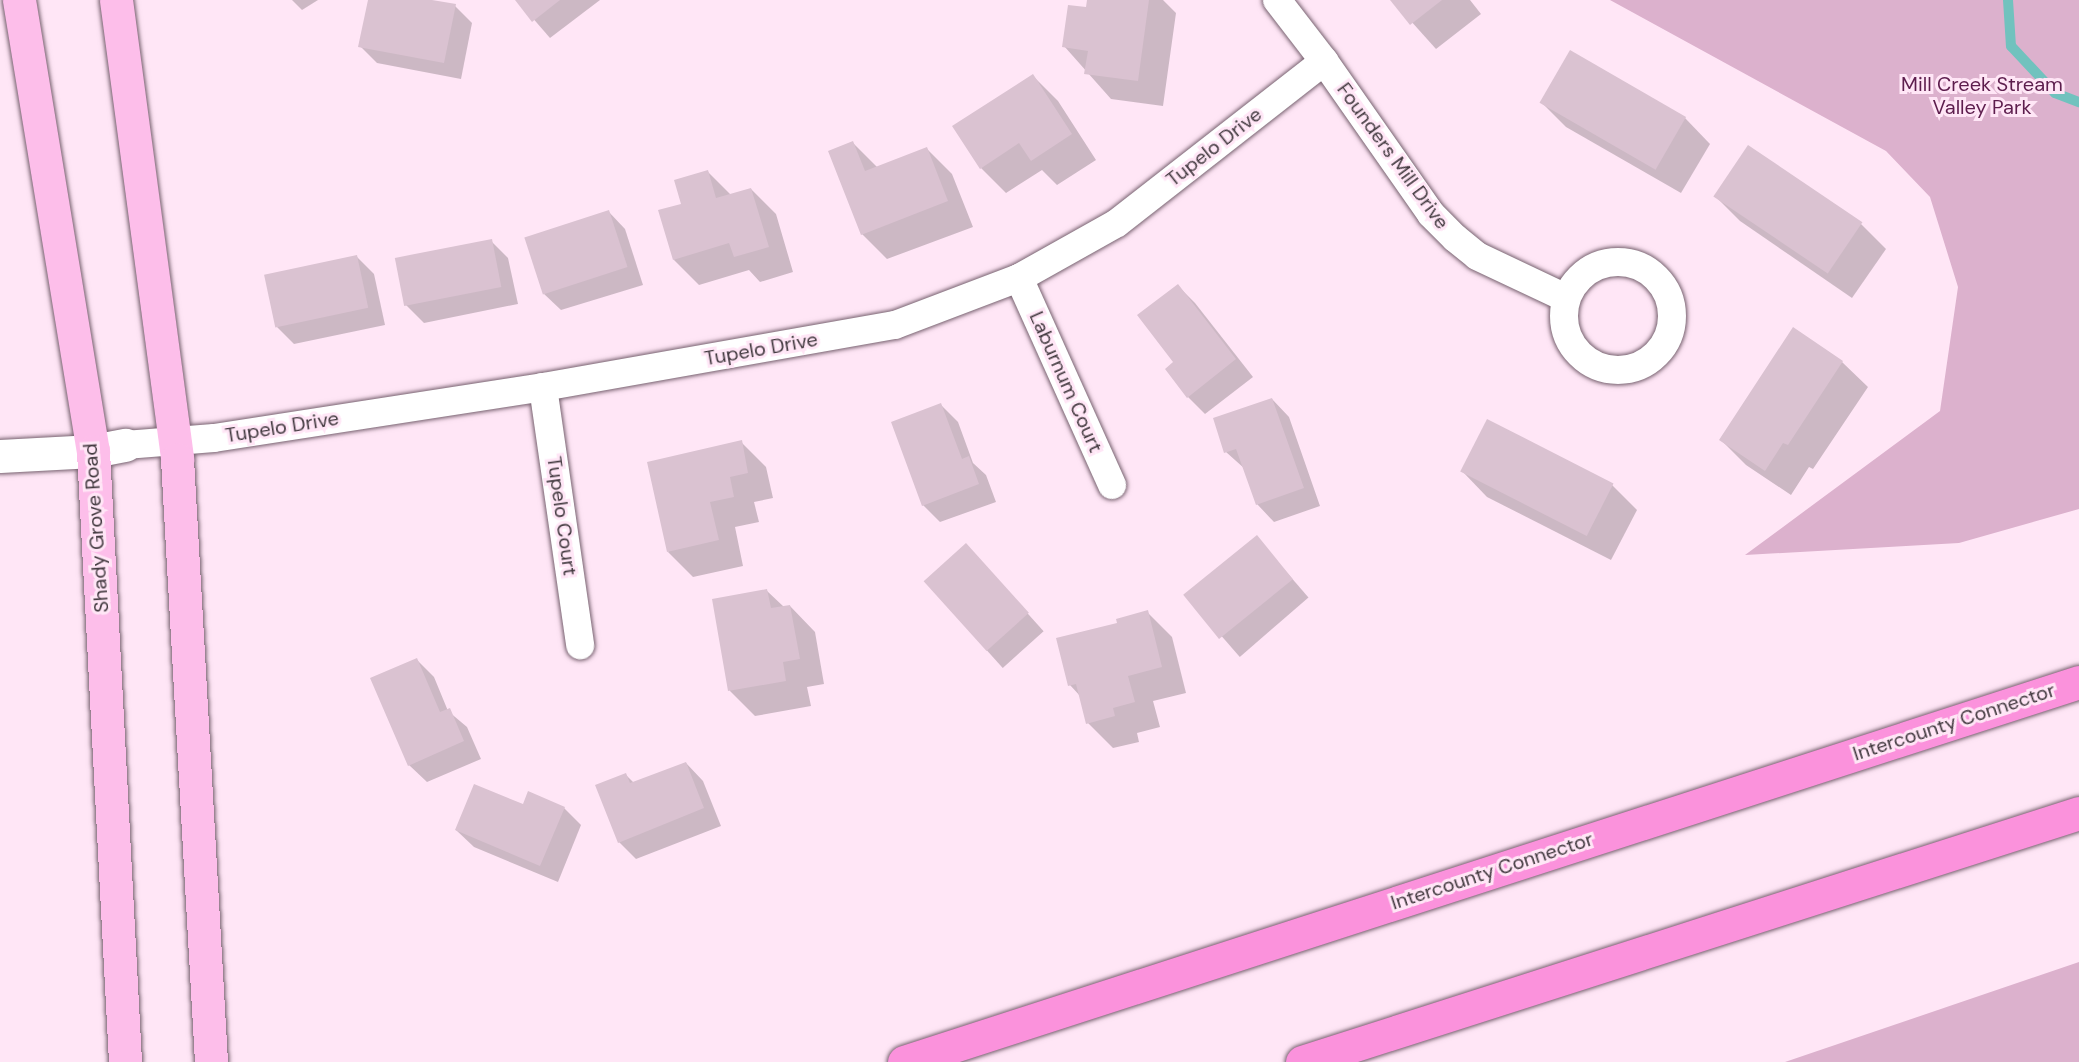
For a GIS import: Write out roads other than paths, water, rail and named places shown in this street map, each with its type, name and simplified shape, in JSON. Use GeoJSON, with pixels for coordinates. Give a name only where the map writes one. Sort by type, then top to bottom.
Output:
{"type":"FeatureCollection","features":[{"type":"Feature","properties":{"kind":"highway","name":"Intercounty Connector"},"geometry":{"type":"LineString","coordinates":[[904,1062],[2079,682]]}},
{"type":"Feature","properties":{"kind":"highway"},"geometry":{"type":"LineString","coordinates":[[1302,1062],[2079,813]]}},
{"type":"Feature","properties":{"kind":"main road","name":"Shady Grove Road"},"geometry":{"type":"LineString","coordinates":[[19,0],[93,451],[125,1062]]}},
{"type":"Feature","properties":{"kind":"main road"},"geometry":{"type":"LineString","coordinates":[[116,0],[174,439],[211,1062]]}},
{"type":"Feature","properties":{"kind":"street","name":"Founders Mill Drive"},"geometry":{"type":"LineString","coordinates":[[1277,0],[1324,61],[1431,214],[1477,256],[1566,298]]}},
{"type":"Feature","properties":{"kind":"street","name":"Tupelo Drive"},"geometry":{"type":"LineString","coordinates":[[125,445],[174,439],[214,438],[543,387],[895,325],[1019,278],[1117,223],[1324,61]]}},
{"type":"Feature","properties":{"kind":"street","name":"Laburnum Court"},"geometry":{"type":"LineString","coordinates":[[1019,278],[1112,485]]}},
{"type":"Feature","properties":{"kind":"street","name":"Tupelo Court"},"geometry":{"type":"LineString","coordinates":[[543,387],[580,645]]}},
{"type":"Feature","properties":{"kind":"street"},"geometry":{"type":"LineString","coordinates":[[0,456],[93,451],[125,445]]}},
{"type":"Feature","properties":{"kind":"waterway"},"geometry":{"type":"LineString","coordinates":[[2008,0],[2011,46],[2055,93],[2079,102]]}},
{"type":"Feature","properties":{"kind":"park label","name":"Mill Creek Stream Valley Park"},"geometry":{"type":"Point","coordinates":[1982,96]}}]}
